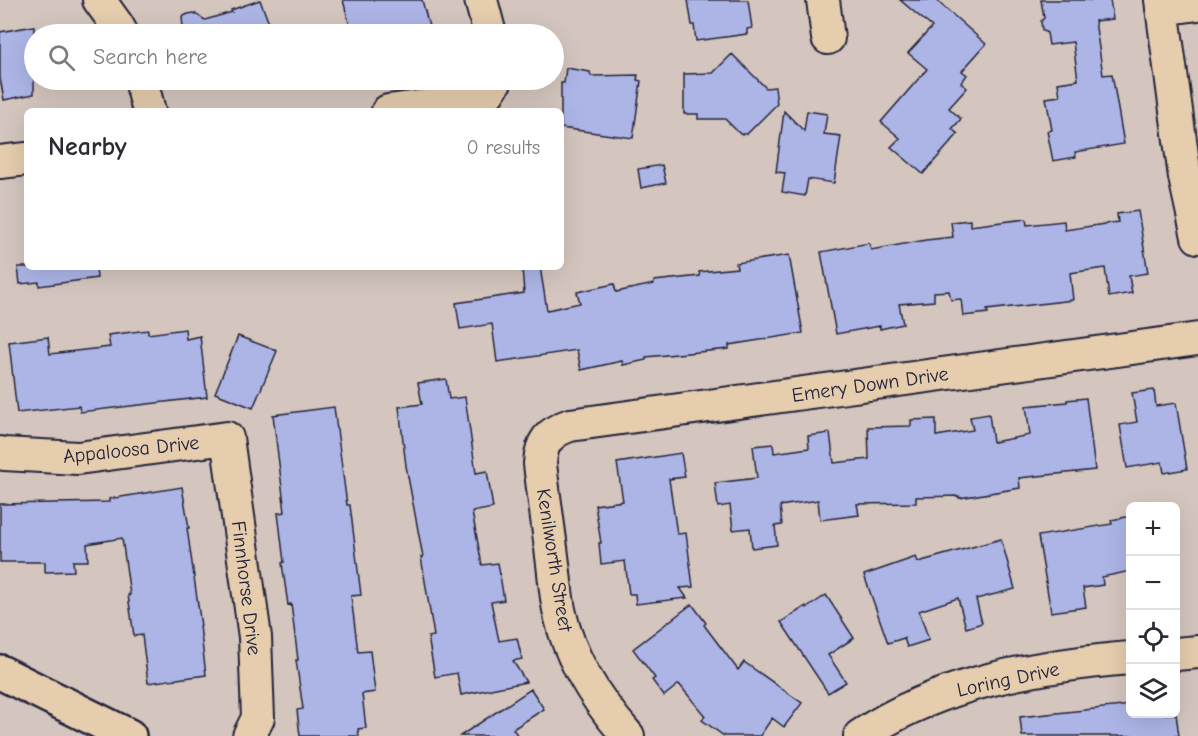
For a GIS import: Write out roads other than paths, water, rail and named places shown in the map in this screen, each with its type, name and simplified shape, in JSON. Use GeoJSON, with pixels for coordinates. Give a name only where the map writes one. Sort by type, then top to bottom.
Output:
{"type":"FeatureCollection","features":[{"type":"Feature","properties":{"kind":"main road"},"geometry":{"type":"LineString","coordinates":[[0,672],[129,736]]}},
{"type":"Feature","properties":{"kind":"street"},"geometry":{"type":"LineString","coordinates":[[99,0],[116,24]]}},
{"type":"Feature","properties":{"kind":"street"},"geometry":{"type":"LineString","coordinates":[[481,0],[487,24]]}},
{"type":"Feature","properties":{"kind":"street"},"geometry":{"type":"LineString","coordinates":[[823,0],[828,38]]}},
{"type":"Feature","properties":{"kind":"street"},"geometry":{"type":"LineString","coordinates":[[1198,4],[1162,5],[1185,177],[1198,237]]}},
{"type":"Feature","properties":{"kind":"street"},"geometry":{"type":"LineString","coordinates":[[144,90],[148,108]]}},
{"type":"Feature","properties":{"kind":"street"},"geometry":{"type":"LineString","coordinates":[[410,108],[478,99],[490,90]]}},
{"type":"Feature","properties":{"kind":"street"},"geometry":{"type":"LineString","coordinates":[[0,162],[24,159]]}},
{"type":"Feature","properties":{"kind":"street","name":"Emery Down Drive"},"geometry":{"type":"LineString","coordinates":[[547,439],[559,428],[570,425],[1198,339]]}},
{"type":"Feature","properties":{"kind":"street","name":"Appaloosa Drive"},"geometry":{"type":"LineString","coordinates":[[0,453],[78,458],[227,438]]}},
{"type":"Feature","properties":{"kind":"street","name":"Finnhorse Drive"},"geometry":{"type":"LineString","coordinates":[[227,438],[255,638],[258,718],[249,736]]}},
{"type":"Feature","properties":{"kind":"street","name":"Kenilworth Street"},"geometry":{"type":"LineString","coordinates":[[547,439],[540,454],[540,464],[560,614],[567,638],[581,670],[609,714],[628,736]]}},
{"type":"Feature","properties":{"kind":"street"},"geometry":{"type":"LineString","coordinates":[[1180,654],[1198,652]]}},
{"type":"Feature","properties":{"kind":"street","name":"Loring Drive"},"geometry":{"type":"LineString","coordinates":[[860,736],[895,715],[921,703],[991,678],[1100,660],[1126,658]]}}]}
